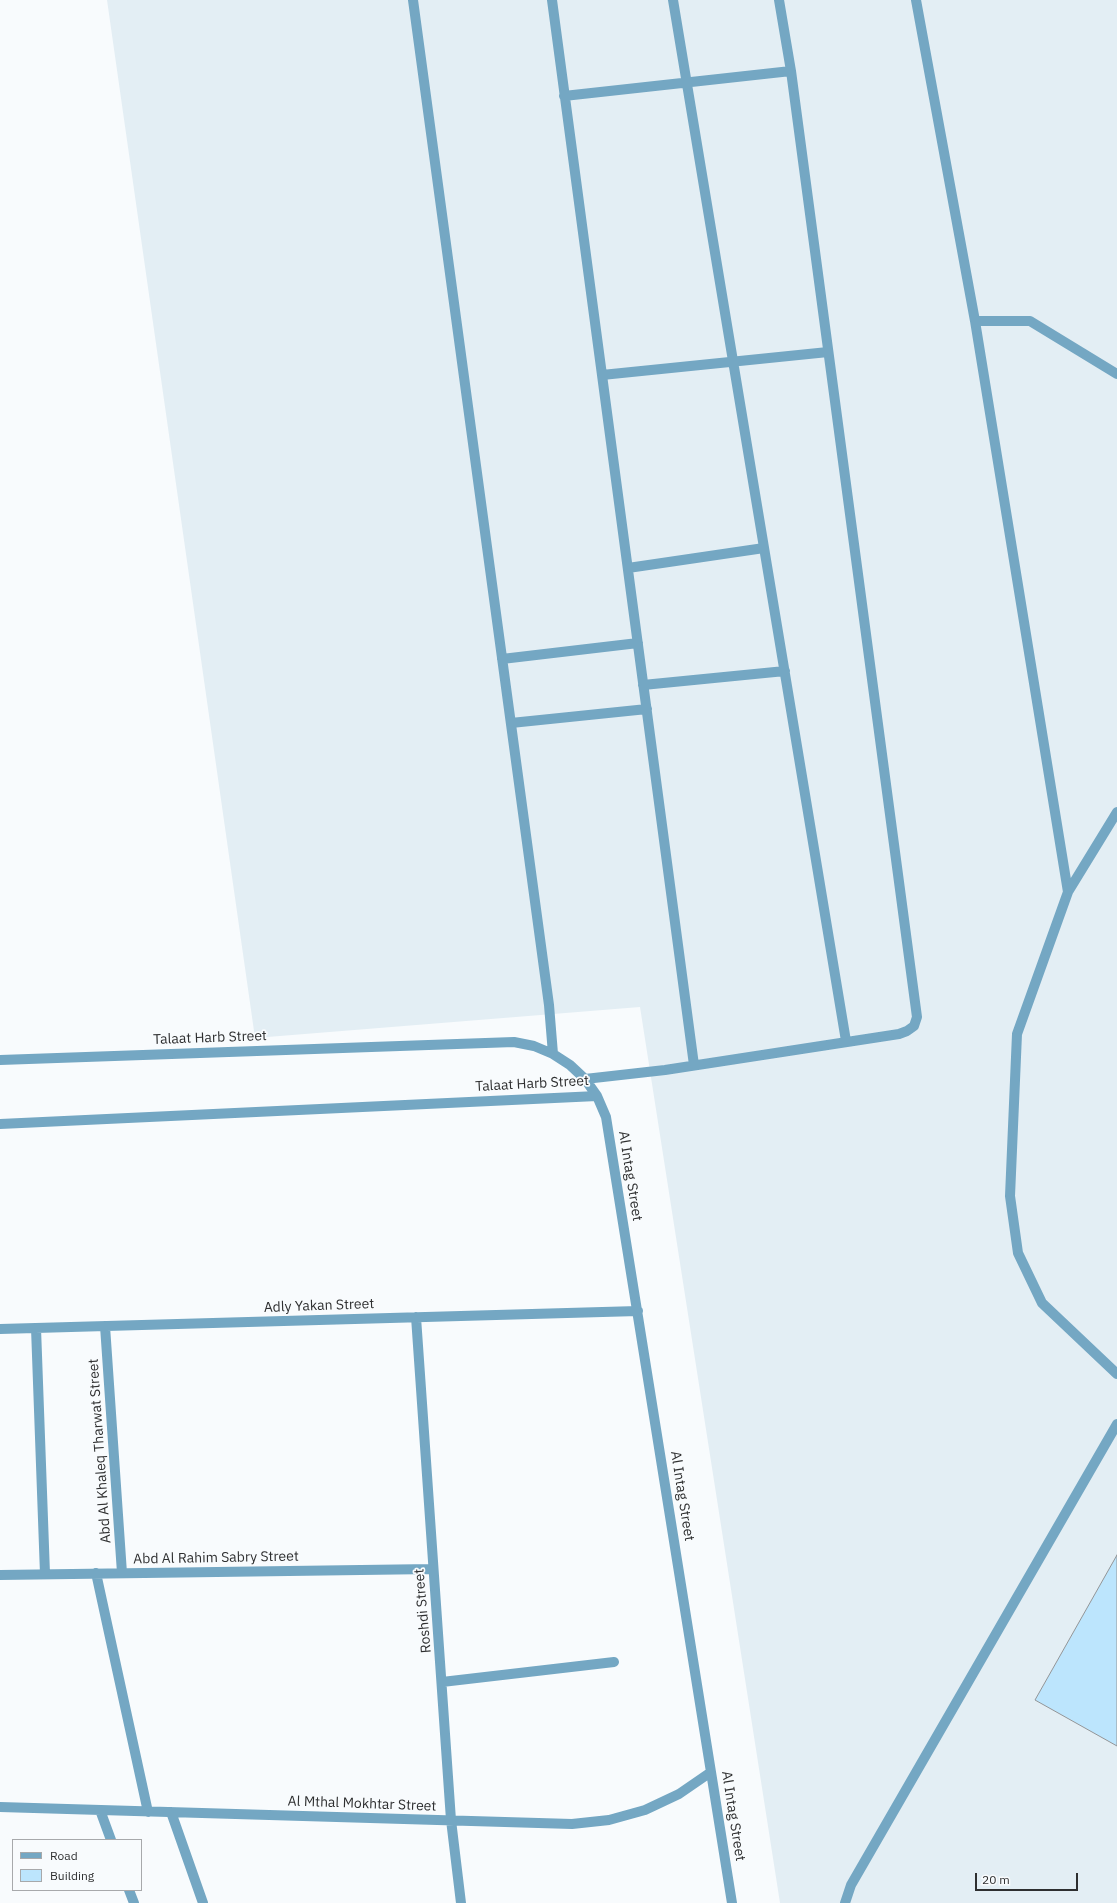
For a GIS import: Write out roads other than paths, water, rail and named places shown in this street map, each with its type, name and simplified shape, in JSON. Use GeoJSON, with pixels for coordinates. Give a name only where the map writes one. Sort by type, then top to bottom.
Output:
{"type":"FeatureCollection","features":[{"type":"Feature","properties":{"kind":"street"},"geometry":{"type":"LineString","coordinates":[[413,0],[549,1005],[553,1054]]}},
{"type":"Feature","properties":{"kind":"street"},"geometry":{"type":"LineString","coordinates":[[552,0],[694,1065]]}},
{"type":"Feature","properties":{"kind":"street"},"geometry":{"type":"LineString","coordinates":[[673,0],[846,1041]]}},
{"type":"Feature","properties":{"kind":"street"},"geometry":{"type":"LineString","coordinates":[[585,1079],[694,1065],[907,1031],[914,1026],[917,1018],[791,72],[778,0]]}},
{"type":"Feature","properties":{"kind":"street"},"geometry":{"type":"LineString","coordinates":[[916,0],[975,321],[1068,892]]}},
{"type":"Feature","properties":{"kind":"street"},"geometry":{"type":"LineString","coordinates":[[564,96],[791,72]]}},
{"type":"Feature","properties":{"kind":"street"},"geometry":{"type":"LineString","coordinates":[[975,321],[1030,321],[1117,374]]}},
{"type":"Feature","properties":{"kind":"street"},"geometry":{"type":"LineString","coordinates":[[602,375],[828,352]]}},
{"type":"Feature","properties":{"kind":"street"},"geometry":{"type":"LineString","coordinates":[[628,568],[764,548]]}},
{"type":"Feature","properties":{"kind":"street"},"geometry":{"type":"LineString","coordinates":[[502,659],[638,643]]}},
{"type":"Feature","properties":{"kind":"street"},"geometry":{"type":"LineString","coordinates":[[643,685],[785,671]]}},
{"type":"Feature","properties":{"kind":"street"},"geometry":{"type":"LineString","coordinates":[[511,722],[646,709]]}},
{"type":"Feature","properties":{"kind":"street"},"geometry":{"type":"LineString","coordinates":[[1117,812],[1068,892],[1017,1034],[1010,1196],[1018,1253],[1042,1303],[1117,1374]]}},
{"type":"Feature","properties":{"kind":"street","name":"Talaat Harb Street"},"geometry":{"type":"LineString","coordinates":[[0,1060],[514,1042],[534,1046],[553,1054],[570,1065],[585,1079],[597,1096]]}},
{"type":"Feature","properties":{"kind":"street","name":"Talaat Harb Street"},"geometry":{"type":"LineString","coordinates":[[0,1124],[597,1096]]}},
{"type":"Feature","properties":{"kind":"street","name":"Al Intag Street"},"geometry":{"type":"LineString","coordinates":[[597,1096],[606,1117],[732,1903]]}},
{"type":"Feature","properties":{"kind":"street","name":"Adly Yakan Street"},"geometry":{"type":"LineString","coordinates":[[0,1329],[638,1311]]}},
{"type":"Feature","properties":{"kind":"street","name":"Roshdi Street"},"geometry":{"type":"LineString","coordinates":[[416,1317],[451,1820],[461,1903]]}},
{"type":"Feature","properties":{"kind":"street","name":"Abd Al Khaleq Tharwat Street"},"geometry":{"type":"LineString","coordinates":[[105,1326],[122,1573]]}},
{"type":"Feature","properties":{"kind":"street"},"geometry":{"type":"LineString","coordinates":[[36,1328],[45,1574]]}},
{"type":"Feature","properties":{"kind":"street"},"geometry":{"type":"LineString","coordinates":[[845,1903],[851,1885],[1117,1424]]}},
{"type":"Feature","properties":{"kind":"street","name":"Abd Al Rahim Sabry Street"},"geometry":{"type":"LineString","coordinates":[[0,1575],[433,1569]]}},
{"type":"Feature","properties":{"kind":"street"},"geometry":{"type":"LineString","coordinates":[[96,1573],[148,1812]]}},
{"type":"Feature","properties":{"kind":"street"},"geometry":{"type":"LineString","coordinates":[[442,1682],[614,1662]]}},
{"type":"Feature","properties":{"kind":"street","name":"Al Mthal Mokhtar Street"},"geometry":{"type":"LineString","coordinates":[[0,1807],[572,1824],[610,1820],[645,1810],[679,1794],[711,1772]]}},
{"type":"Feature","properties":{"kind":"street"},"geometry":{"type":"LineString","coordinates":[[100,1810],[111,1839]]}},
{"type":"Feature","properties":{"kind":"street"},"geometry":{"type":"LineString","coordinates":[[171,1812],[203,1903]]}},
{"type":"Feature","properties":{"kind":"street"},"geometry":{"type":"LineString","coordinates":[[129,1891],[134,1903]]}}]}
